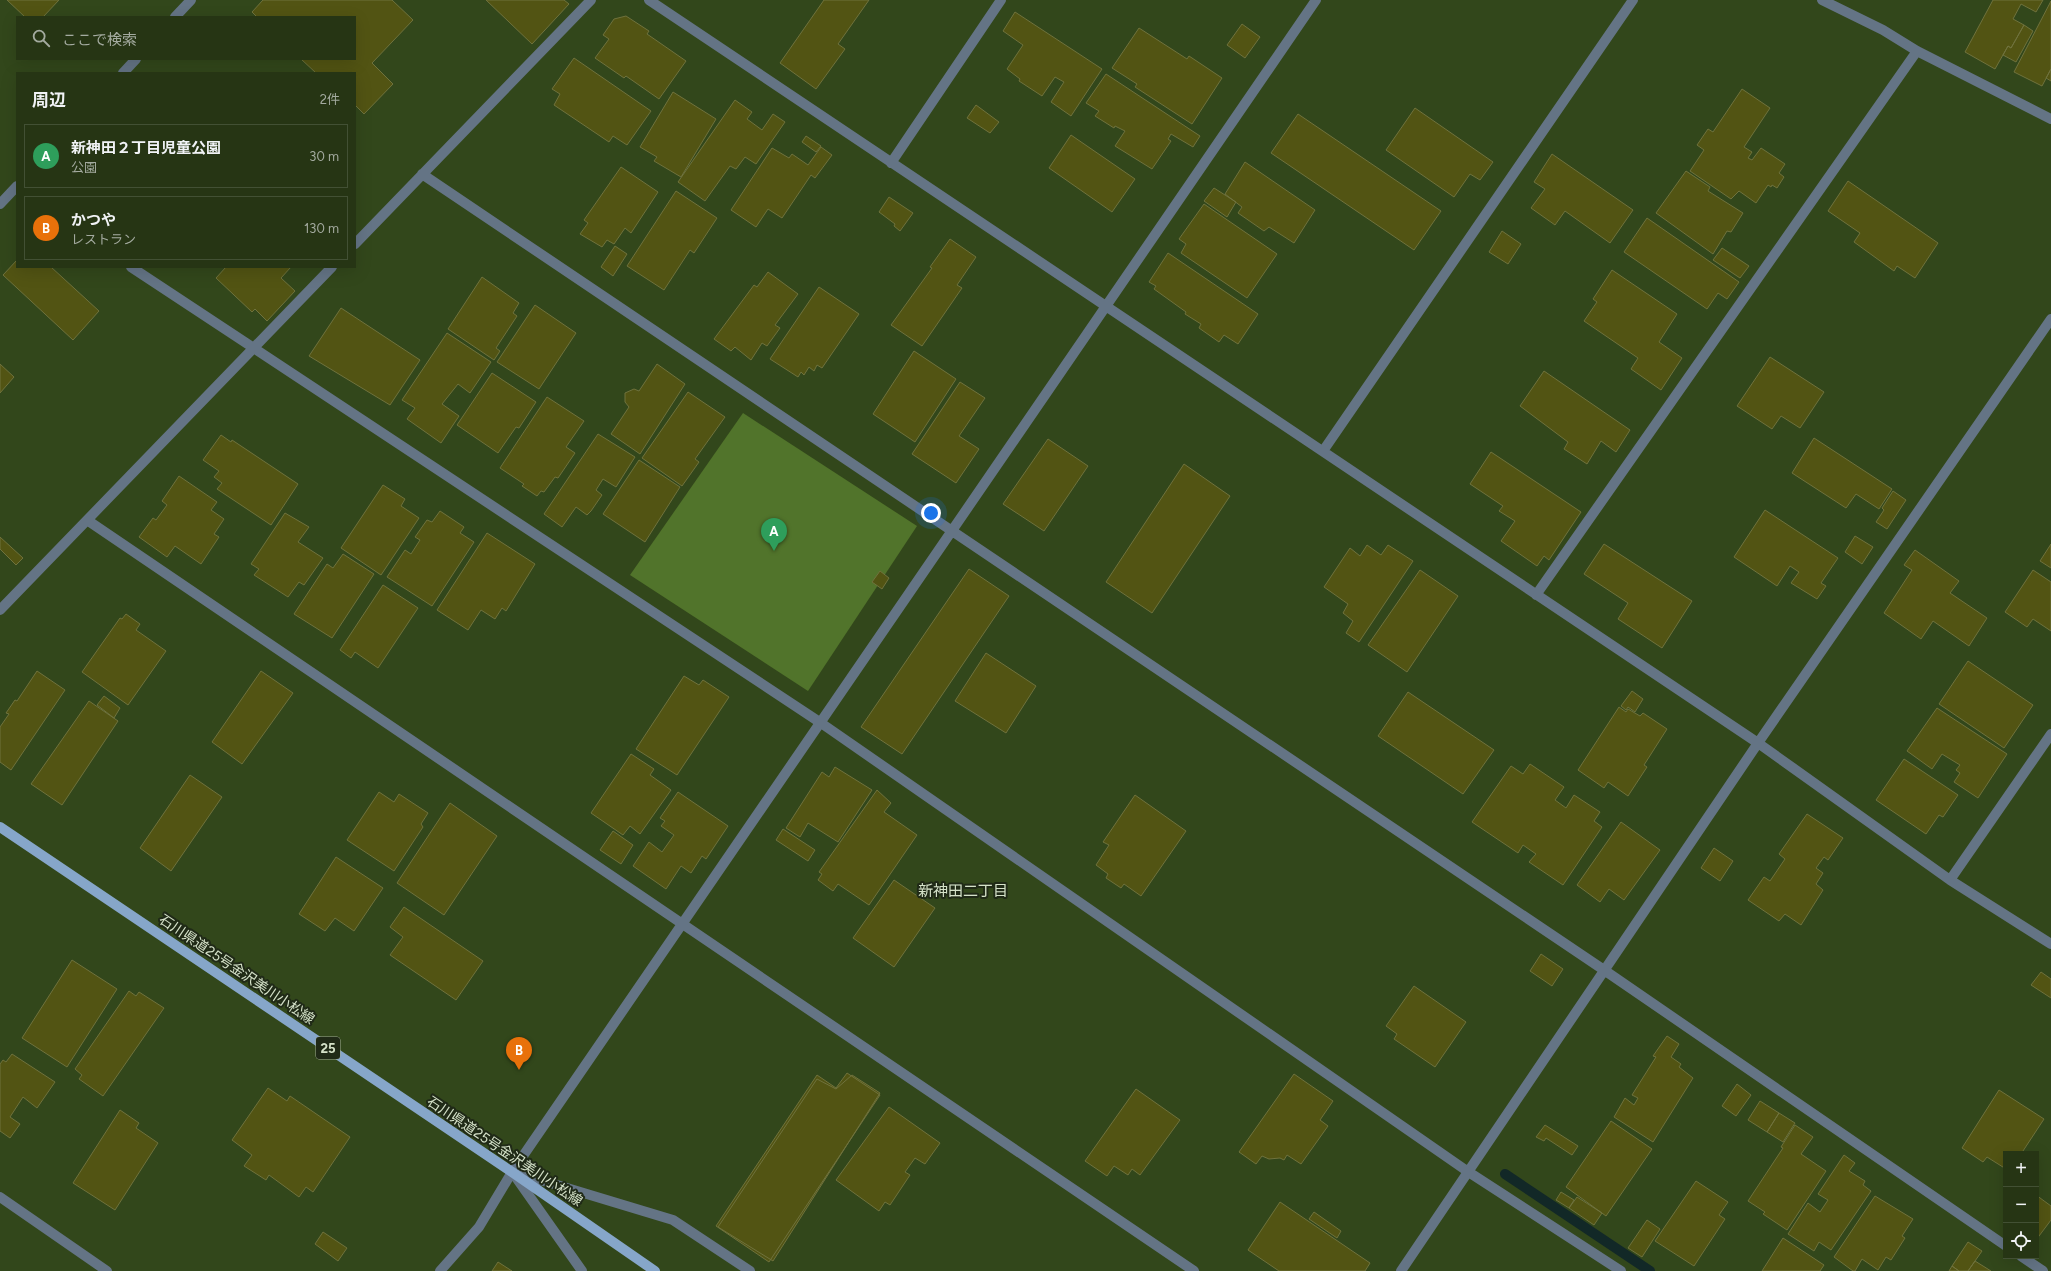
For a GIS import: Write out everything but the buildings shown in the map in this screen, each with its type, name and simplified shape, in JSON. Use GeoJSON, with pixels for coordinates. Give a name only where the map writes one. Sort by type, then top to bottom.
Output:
{"type":"FeatureCollection","features":[{"type":"Feature","properties":{"kind":"main road","name":"石川県道25号金沢美川小松線"},"geometry":{"type":"LineString","coordinates":[[0,827],[512,1172],[655,1271]]}},
{"type":"Feature","properties":{"kind":"street"},"geometry":{"type":"LineString","coordinates":[[176,16],[191,0]]}},
{"type":"Feature","properties":{"kind":"street"},"geometry":{"type":"LineString","coordinates":[[356,243],[591,0]]}},
{"type":"Feature","properties":{"kind":"street"},"geometry":{"type":"LineString","coordinates":[[649,0],[1758,743],[1950,880],[2051,944]]}},
{"type":"Feature","properties":{"kind":"street"},"geometry":{"type":"LineString","coordinates":[[892,163],[1001,0]]}},
{"type":"Feature","properties":{"kind":"street"},"geometry":{"type":"LineString","coordinates":[[440,1271],[479,1227],[512,1172],[1316,0]]}},
{"type":"Feature","properties":{"kind":"street"},"geometry":{"type":"LineString","coordinates":[[1322,451],[1633,0]]}},
{"type":"Feature","properties":{"kind":"street"},"geometry":{"type":"LineString","coordinates":[[1822,0],[1883,30],[1917,51],[2051,119]]}},
{"type":"Feature","properties":{"kind":"street"},"geometry":{"type":"LineString","coordinates":[[1536,595],[1917,51]]}},
{"type":"Feature","properties":{"kind":"street"},"geometry":{"type":"LineString","coordinates":[[124,72],[135,60]]}},
{"type":"Feature","properties":{"kind":"street"},"geometry":{"type":"LineString","coordinates":[[422,174],[951,532],[1604,970],[2003,1244]]}},
{"type":"Feature","properties":{"kind":"street"},"geometry":{"type":"LineString","coordinates":[[0,204],[16,190]]}},
{"type":"Feature","properties":{"kind":"street"},"geometry":{"type":"LineString","coordinates":[[133,268],[821,723],[1467,1171],[1621,1271]]}},
{"type":"Feature","properties":{"kind":"street"},"geometry":{"type":"LineString","coordinates":[[0,610],[331,268]]}},
{"type":"Feature","properties":{"kind":"street"},"geometry":{"type":"LineString","coordinates":[[1401,1271],[1467,1171],[1758,743],[2051,319]]}},
{"type":"Feature","properties":{"kind":"street"},"geometry":{"type":"LineString","coordinates":[[87,520],[1194,1271]]}},
{"type":"Feature","properties":{"kind":"street"},"geometry":{"type":"LineString","coordinates":[[1950,880],[2051,734]]}},
{"type":"Feature","properties":{"kind":"street"},"geometry":{"type":"LineString","coordinates":[[512,1172],[582,1271]]}},
{"type":"Feature","properties":{"kind":"street"},"geometry":{"type":"LineString","coordinates":[[512,1172],[673,1220],[750,1271]]}},
{"type":"Feature","properties":{"kind":"street"},"geometry":{"type":"LineString","coordinates":[[0,1197],[107,1271]]}},
{"type":"Feature","properties":{"kind":"street"},"geometry":{"type":"LineString","coordinates":[[2025,1259],[2043,1271]]}},
{"type":"Feature","properties":{"kind":"green space"},"geometry":{"type":"Polygon","coordinates":[[[743,413],[917,526],[808,691],[630,575],[743,413]]]}},
{"type":"Feature","properties":{"kind":"waterway"},"geometry":{"type":"LineString","coordinates":[[1505,1174],[1650,1271]]}},
{"type":"Feature","properties":{"kind":"place","name":"新神田２丁目児童公園"},"geometry":{"type":"Point","coordinates":[774,551]}},
{"type":"Feature","properties":{"kind":"place","name":"かつや"},"geometry":{"type":"Point","coordinates":[519,1070]}},
{"type":"Feature","properties":{"kind":"district","name":"新神田二丁目"},"geometry":{"type":"Point","coordinates":[963,891]}}]}
